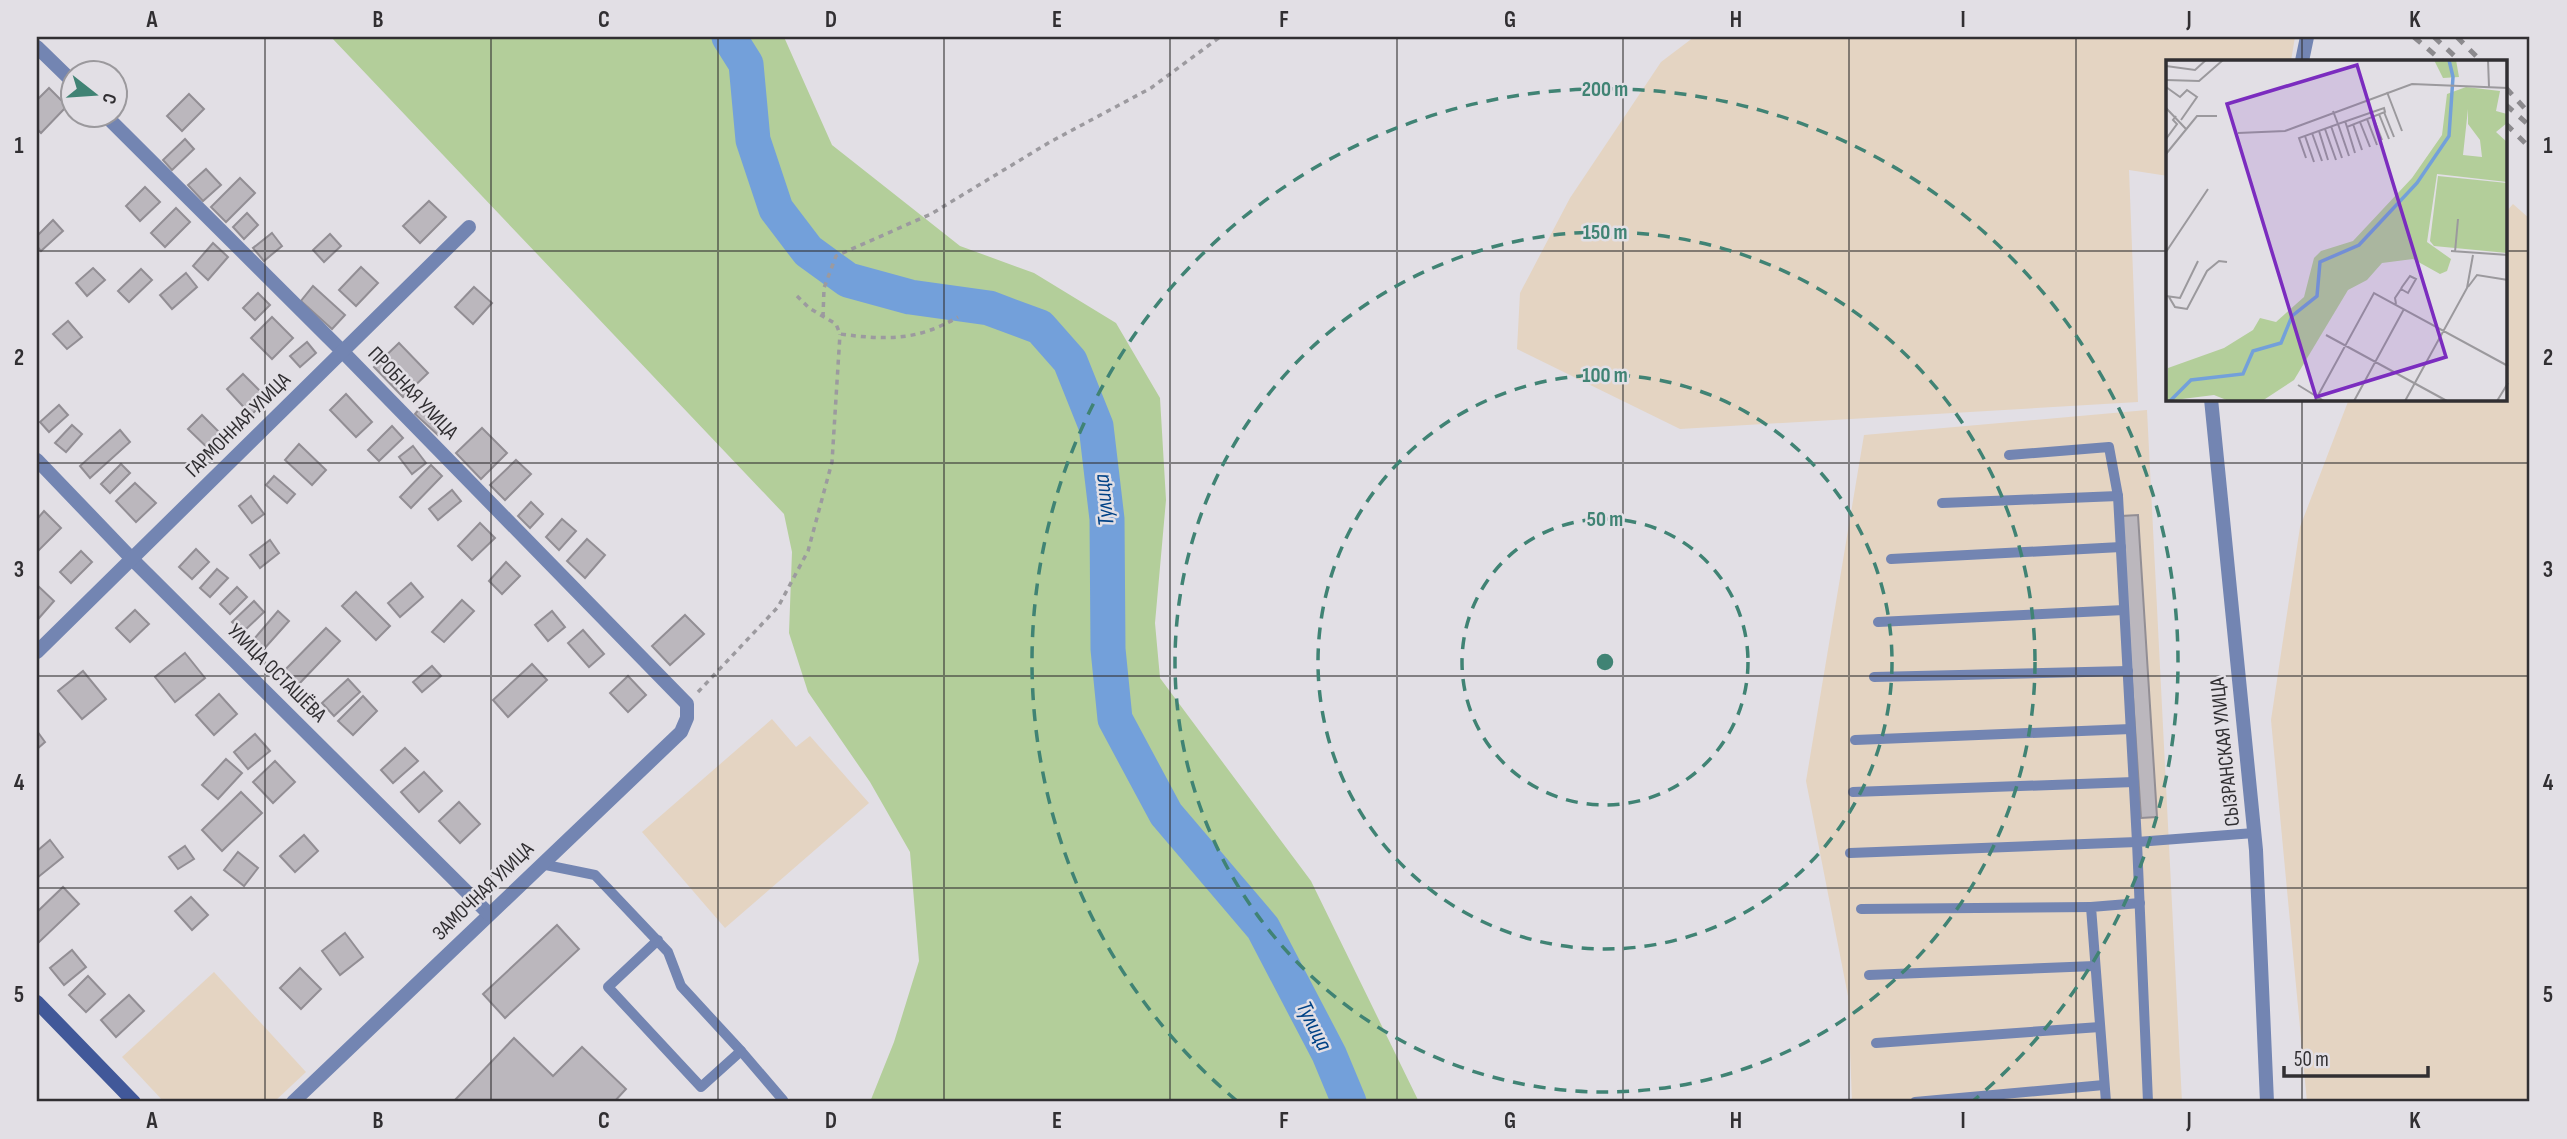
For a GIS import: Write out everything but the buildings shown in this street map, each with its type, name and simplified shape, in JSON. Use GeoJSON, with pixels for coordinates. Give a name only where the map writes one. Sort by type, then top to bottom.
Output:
{"type":"FeatureCollection","features":[{"type":"Feature","properties":{"kind":"street"},"geometry":{"type":"LineString","coordinates":[[2302,60],[2307,37]]}},
{"type":"Feature","properties":{"kind":"street"},"geometry":{"type":"LineString","coordinates":[[37,47],[60,69]]}},
{"type":"Feature","properties":{"kind":"street","name":"ПРОБНАЯ УЛИЦА"},"geometry":{"type":"LineString","coordinates":[[120,130],[342,351],[687,704]]}},
{"type":"Feature","properties":{"kind":"street","name":"ГАРМОННАЯ УЛИЦА"},"geometry":{"type":"LineString","coordinates":[[37,652],[469,227]]}},
{"type":"Feature","properties":{"kind":"street","name":"СЫЗРАНСКАЯ УЛИЦА"},"geometry":{"type":"LineString","coordinates":[[2211,401],[2254,833],[2267,1102]]}},
{"type":"Feature","properties":{"kind":"street","name":"УЛИЦА ОСТАШЁВА"},"geometry":{"type":"LineString","coordinates":[[37,460],[132,559],[489,914]]}},
{"type":"Feature","properties":{"kind":"street","name":"ЗАМОЧНАЯ УЛИЦА"},"geometry":{"type":"LineString","coordinates":[[293,1102],[681,732],[687,718],[687,704]]}},
{"type":"Feature","properties":{"kind":"street"},"geometry":{"type":"LineString","coordinates":[[37,1002],[134,1102]]}},
{"type":"Feature","properties":{"kind":"lane"},"geometry":{"type":"LineString","coordinates":[[2009,455],[2109,447],[2118,496],[2148,1102]]}},
{"type":"Feature","properties":{"kind":"lane"},"geometry":{"type":"LineString","coordinates":[[1942,503],[2118,496]]}},
{"type":"Feature","properties":{"kind":"lane"},"geometry":{"type":"LineString","coordinates":[[1891,559],[2121,547]]}},
{"type":"Feature","properties":{"kind":"lane"},"geometry":{"type":"LineString","coordinates":[[1878,622],[2124,610]]}},
{"type":"Feature","properties":{"kind":"lane"},"geometry":{"type":"LineString","coordinates":[[1874,677],[2128,671]]}},
{"type":"Feature","properties":{"kind":"lane"},"geometry":{"type":"LineString","coordinates":[[1855,740],[2131,729]]}},
{"type":"Feature","properties":{"kind":"lane"},"geometry":{"type":"LineString","coordinates":[[1853,792],[2134,782]]}},
{"type":"Feature","properties":{"kind":"lane"},"geometry":{"type":"LineString","coordinates":[[1850,853],[2137,842],[2254,833]]}},
{"type":"Feature","properties":{"kind":"lane"},"geometry":{"type":"LineString","coordinates":[[541,864],[595,875],[658,940],[668,953],[681,986],[741,1051],[783,1100],[781,1102]]}},
{"type":"Feature","properties":{"kind":"lane"},"geometry":{"type":"LineString","coordinates":[[1861,909],[2091,907],[2140,903]]}},
{"type":"Feature","properties":{"kind":"lane"},"geometry":{"type":"LineString","coordinates":[[2091,907],[2106,1102]]}},
{"type":"Feature","properties":{"kind":"lane"},"geometry":{"type":"LineString","coordinates":[[658,940],[608,987],[701,1087],[741,1051]]}},
{"type":"Feature","properties":{"kind":"lane"},"geometry":{"type":"LineString","coordinates":[[1869,975],[2095,966]]}},
{"type":"Feature","properties":{"kind":"lane"},"geometry":{"type":"LineString","coordinates":[[1876,1043],[2100,1027]]}},
{"type":"Feature","properties":{"kind":"lane"},"geometry":{"type":"LineString","coordinates":[[1915,1102],[2104,1085]]}},
{"type":"Feature","properties":{"kind":"path"},"geometry":{"type":"LineString","coordinates":[[822,317],[824,288],[836,256],[931,214],[1050,142],[1151,88],[1220,37]]}},
{"type":"Feature","properties":{"kind":"path"},"geometry":{"type":"LineString","coordinates":[[687,704],[778,607],[808,551],[832,462],[840,334],[836,324],[809,308],[797,296]]}},
{"type":"Feature","properties":{"kind":"path"},"geometry":{"type":"LineString","coordinates":[[840,334],[908,337],[935,330],[958,317]]}},
{"type":"Feature","properties":{"kind":"shaded area"},"geometry":{"type":"Polygon","coordinates":[[[1694,37],[2295,37],[2291,60],[2166,60],[2166,176],[2129,170],[2138,402],[1680,429],[1517,349],[1520,293],[1570,198],[1661,62],[1694,37]]]}},
{"type":"Feature","properties":{"kind":"shaded area"},"geometry":{"type":"Polygon","coordinates":[[[2513,204],[2530,219],[2530,1102],[2307,1102],[2271,720],[2300,527],[2348,401],[2508,401],[2508,210],[2513,204]]]}},
{"type":"Feature","properties":{"kind":"shaded area"},"geometry":{"type":"Polygon","coordinates":[[[2147,410],[2182,1102],[1852,1102],[1848,996],[1806,781],[1864,435],[2147,410]]]}},
{"type":"Feature","properties":{"kind":"shaded area"},"geometry":{"type":"Polygon","coordinates":[[[772,719],[796,747],[810,736],[869,803],[725,928],[642,832],[772,719]]]}},
{"type":"Feature","properties":{"kind":"shaded area"},"geometry":{"type":"Polygon","coordinates":[[[214,972],[306,1072],[274,1102],[164,1102],[122,1057],[214,972]]]}},
{"type":"Feature","properties":{"kind":"green space"},"geometry":{"type":"Polygon","coordinates":[[[331,37],[784,37],[832,145],[960,246],[1034,273],[1116,323],[1160,398],[1166,500],[1155,623],[1160,678],[1311,881],[1419,1102],[870,1102],[894,1042],[919,961],[910,852],[870,782],[808,692],[789,633],[792,552],[784,514],[331,37]]]}},
{"type":"Feature","properties":{"kind":"waterway","name":"Тулица"},"geometry":{"type":"LineString","coordinates":[[729,37],[746,64],[753,140],[776,209],[808,251],[848,280],[910,297],[989,308],[1040,327],[1070,361],[1096,426],[1107,519],[1108,649],[1115,719],[1166,814],[1263,928],[1329,1054],[1349,1102]]}},
{"type":"Feature","properties":{"kind":"railway"},"geometry":{"type":"LineString","coordinates":[[2414,37],[2441,60]]}},
{"type":"Feature","properties":{"kind":"railway"},"geometry":{"type":"LineString","coordinates":[[2434,37],[2459,60]]}},
{"type":"Feature","properties":{"kind":"railway"},"geometry":{"type":"LineString","coordinates":[[2457,37],[2480,60]]}},
{"type":"Feature","properties":{"kind":"railway"},"geometry":{"type":"LineString","coordinates":[[2508,90],[2530,114]]}},
{"type":"Feature","properties":{"kind":"railway"},"geometry":{"type":"LineString","coordinates":[[2508,107],[2530,126]]}},
{"type":"Feature","properties":{"kind":"railway"},"geometry":{"type":"LineString","coordinates":[[2508,126],[2530,148]]}}]}
